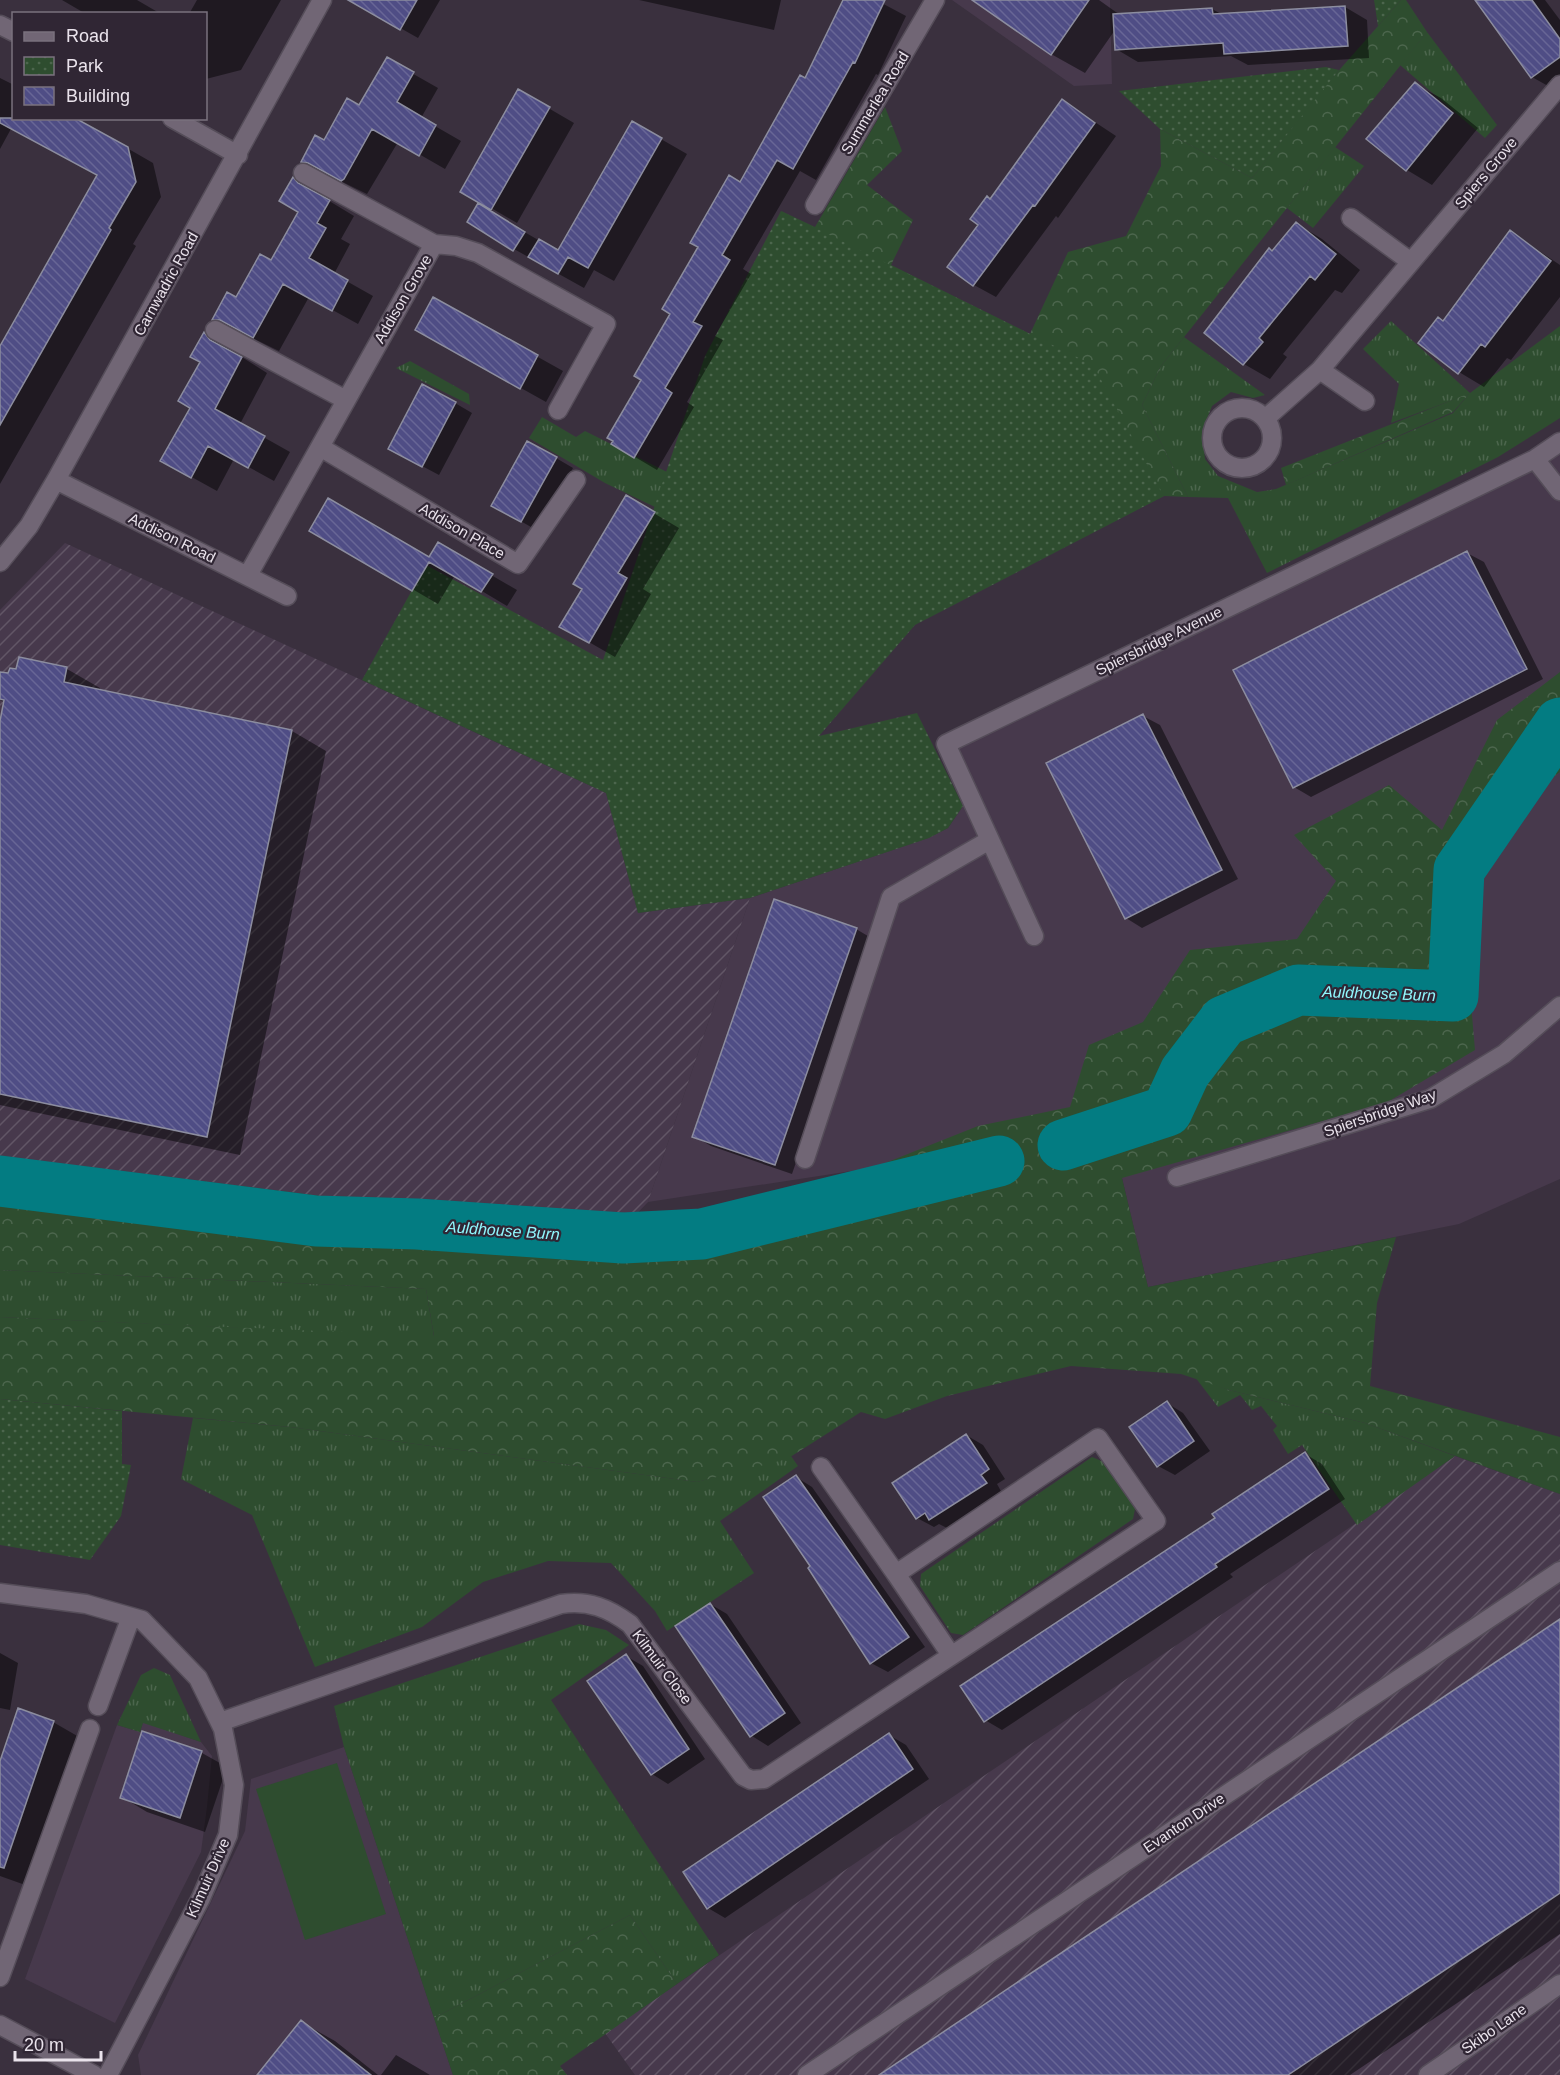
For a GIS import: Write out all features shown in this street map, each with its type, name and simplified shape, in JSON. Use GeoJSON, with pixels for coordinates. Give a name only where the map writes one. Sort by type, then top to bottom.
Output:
{"type":"FeatureCollection","features":[{"type":"Feature","properties":{"kind":"street","name":"Carnwadric Road"},"geometry":{"type":"LineString","coordinates":[[0,562],[29,526],[56,480],[322,0]]}},
{"type":"Feature","properties":{"kind":"street","name":"Summerlea Road"},"geometry":{"type":"LineString","coordinates":[[815,205],[934,0]]}},
{"type":"Feature","properties":{"kind":"street","name":"Spiers Grove"},"geometry":{"type":"LineString","coordinates":[[1266,418],[1320,370],[1560,84]]}},
{"type":"Feature","properties":{"kind":"street"},"geometry":{"type":"LineString","coordinates":[[176,120],[238,155]]}},
{"type":"Feature","properties":{"kind":"street"},"geometry":{"type":"LineString","coordinates":[[303,173],[434,244]]}},
{"type":"Feature","properties":{"kind":"street"},"geometry":{"type":"LineString","coordinates":[[1351,218],[1411,262]]}},
{"type":"Feature","properties":{"kind":"street","name":"Addison Grove"},"geometry":{"type":"LineString","coordinates":[[248,575],[434,244],[456,246],[478,253],[606,324],[558,410]]}},
{"type":"Feature","properties":{"kind":"street"},"geometry":{"type":"LineString","coordinates":[[215,330],[346,400]]}},
{"type":"Feature","properties":{"kind":"street"},"geometry":{"type":"LineString","coordinates":[[1320,370],[1365,401]]}},
{"type":"Feature","properties":{"kind":"street","name":"Spiersbridge Avenue"},"geometry":{"type":"LineString","coordinates":[[1034,936],[988,840],[946,744],[1535,459],[1560,442]]}},
{"type":"Feature","properties":{"kind":"street","name":"Addison Place"},"geometry":{"type":"LineString","coordinates":[[320,447],[518,564],[576,480]]}},
{"type":"Feature","properties":{"kind":"street"},"geometry":{"type":"LineString","coordinates":[[1535,459],[1560,491]]}},
{"type":"Feature","properties":{"kind":"street","name":"Addison Road"},"geometry":{"type":"LineString","coordinates":[[56,480],[287,596]]}},
{"type":"Feature","properties":{"kind":"street"},"geometry":{"type":"LineString","coordinates":[[805,1159],[891,897],[988,840]]}},
{"type":"Feature","properties":{"kind":"street","name":"Spiersbridge Way"},"geometry":{"type":"LineString","coordinates":[[1178,1177],[1430,1099],[1504,1054],[1560,1006]]}},
{"type":"Feature","properties":{"kind":"street","name":"Kilmuir Close"},"geometry":{"type":"LineString","coordinates":[[219,1722],[561,1604],[581,1601],[610,1609],[630,1624],[743,1776],[755,1780],[764,1779],[1156,1521],[1098,1438],[896,1574]]}},
{"type":"Feature","properties":{"kind":"street"},"geometry":{"type":"LineString","coordinates":[[821,1467],[951,1655]]}},
{"type":"Feature","properties":{"kind":"street","name":"Evanton Drive"},"geometry":{"type":"LineString","coordinates":[[807,2075],[1560,1571]]}},
{"type":"Feature","properties":{"kind":"street","name":"Kilmuir Drive"},"geometry":{"type":"LineString","coordinates":[[0,1593],[86,1604],[142,1620],[198,1678],[219,1722],[234,1785],[228,1835],[201,1898],[108,2075]]}},
{"type":"Feature","properties":{"kind":"street"},"geometry":{"type":"LineString","coordinates":[[98,1707],[131,1617]]}},
{"type":"Feature","properties":{"kind":"street"},"geometry":{"type":"LineString","coordinates":[[0,1977],[90,1729]]}},
{"type":"Feature","properties":{"kind":"street","name":"Skibo Lane"},"geometry":{"type":"LineString","coordinates":[[1428,2075],[1560,1984]]}},
{"type":"Feature","properties":{"kind":"street"},"geometry":{"type":"LineString","coordinates":[[0,2025],[94,2075]]}},
{"type":"Feature","properties":{"kind":"shaded area"},"geometry":{"type":"Polygon","coordinates":[[[952,0],[1110,0],[1112,84],[1074,86],[952,0]]]}},
{"type":"Feature","properties":{"kind":"shaded area"},"geometry":{"type":"Polygon","coordinates":[[[1560,443],[1560,1179],[1459,1224],[1148,1287],[1122,1178],[1078,1144],[858,1170],[648,1202],[750,898],[928,838],[948,828],[963,806],[943,749],[1560,443]]]}},
{"type":"Feature","properties":{"kind":"shaded area"},"geometry":{"type":"Polygon","coordinates":[[[65,543],[606,793],[638,913],[750,898],[648,1202],[618,1233],[0,1156],[0,610],[65,543]]]}},
{"type":"Feature","properties":{"kind":"shaded area"},"geometry":{"type":"Polygon","coordinates":[[[1455,1456],[1560,1494],[1560,2075],[635,2075],[605,2033],[1455,1456]]]}},
{"type":"Feature","properties":{"kind":"shaded area"},"geometry":{"type":"Polygon","coordinates":[[[143,1722],[201,1742],[212,1756],[201,1852],[115,2023],[25,1979],[117,1725],[140,1732],[143,1722]]]}},
{"type":"Feature","properties":{"kind":"shaded area"},"geometry":{"type":"Polygon","coordinates":[[[344,1747],[453,2075],[141,2075],[138,2055],[245,1831],[251,1779],[344,1747]]]}},
{"type":"Feature","properties":{"kind":"green space"},"geometry":{"type":"Polygon","coordinates":[[[1374,0],[1401,0],[1378,26],[1374,0]]]}},
{"type":"Feature","properties":{"kind":"green space"},"geometry":{"type":"Polygon","coordinates":[[[1401,0],[1406,0],[1427,32],[1161,366],[1142,405],[1188,497],[1164,496],[1080,539],[781,211],[815,227],[885,107],[902,151],[867,185],[913,220],[891,265],[1030,334],[1068,252],[1126,236],[1161,166],[1160,129],[1252,178],[1326,85],[1401,0]]]}},
{"type":"Feature","properties":{"kind":"green space"},"geometry":{"type":"Polygon","coordinates":[[[1427,32],[1497,125],[1485,138],[1400,65],[1427,32]]]}},
{"type":"Feature","properties":{"kind":"green space"},"geometry":{"type":"Polygon","coordinates":[[[1326,67],[1339,70],[1252,178],[1160,129],[1119,91],[1326,67]]]}},
{"type":"Feature","properties":{"kind":"green space"},"geometry":{"type":"Polygon","coordinates":[[[1335,147],[1364,166],[1313,228],[1287,208],[1335,147]]]}},
{"type":"Feature","properties":{"kind":"green space"},"geometry":{"type":"Polygon","coordinates":[[[781,211],[1093,365],[1164,496],[915,625],[819,736],[917,713],[963,806],[948,828],[929,838],[750,898],[638,913],[606,793],[362,680],[426,565],[603,660],[705,356],[781,211]]]}},
{"type":"Feature","properties":{"kind":"green space"},"geometry":{"type":"Polygon","coordinates":[[[1391,321],[1470,393],[1560,326],[1560,418],[1498,457],[1267,573],[1228,498],[1188,497],[1142,405],[1161,366],[1184,337],[1265,395],[1253,398],[1231,392],[1212,406],[1202,431],[1205,459],[1218,476],[1257,492],[1276,489],[1453,413],[1469,394],[1391,423],[1399,384],[1363,349],[1391,321]]]}},
{"type":"Feature","properties":{"kind":"green space"},"geometry":{"type":"Polygon","coordinates":[[[410,361],[469,394],[470,405],[396,368],[410,361]]]}},
{"type":"Feature","properties":{"kind":"green space"},"geometry":{"type":"Polygon","coordinates":[[[1470,393],[1453,412],[1286,485],[1281,468],[1470,393]]]}},
{"type":"Feature","properties":{"kind":"green space"},"geometry":{"type":"Polygon","coordinates":[[[542,417],[576,437],[585,431],[667,472],[655,507],[605,483],[529,438],[542,417]]]}},
{"type":"Feature","properties":{"kind":"green space"},"geometry":{"type":"Polygon","coordinates":[[[1560,672],[1560,772],[1514,806],[1463,910],[1475,1050],[1386,1103],[1122,1178],[1148,1287],[1396,1237],[1377,1303],[1370,1386],[1560,1437],[1560,1494],[1365,1423],[1229,1390],[1181,1374],[1071,1366],[947,1396],[885,1419],[861,1412],[787,1459],[697,1482],[290,1427],[0,1399],[0,1317],[434,1336],[426,1289],[0,1270],[0,1156],[618,1233],[855,1175],[978,1126],[1070,1107],[1089,1045],[1143,1022],[1190,950],[1297,939],[1336,881],[1294,835],[1389,785],[1442,830],[1497,720],[1560,672]]]}},
{"type":"Feature","properties":{"kind":"green space"},"geometry":{"type":"Polygon","coordinates":[[[0,1270],[426,1289],[434,1337],[0,1317],[0,1270]]]}},
{"type":"Feature","properties":{"kind":"green space"},"geometry":{"type":"Polygon","coordinates":[[[1195,1377],[1229,1390],[1365,1423],[1455,1456],[1357,1525],[1302,1445],[1288,1454],[1273,1430],[1277,1426],[1261,1406],[1252,1410],[1240,1395],[1218,1407],[1195,1377]]]}},
{"type":"Feature","properties":{"kind":"green space"},"geometry":{"type":"Polygon","coordinates":[[[0,1399],[122,1411],[122,1464],[131,1465],[121,1516],[90,1560],[0,1545],[0,1399]]]}},
{"type":"Feature","properties":{"kind":"green space"},"geometry":{"type":"Polygon","coordinates":[[[193,1418],[290,1427],[697,1482],[791,1456],[798,1466],[720,1521],[754,1573],[667,1631],[655,1611],[611,1563],[548,1561],[483,1582],[422,1627],[315,1667],[252,1515],[181,1479],[193,1418]]]}},
{"type":"Feature","properties":{"kind":"green space"},"geometry":{"type":"Polygon","coordinates":[[[1092,1457],[1104,1462],[1135,1509],[1133,1519],[963,1635],[951,1633],[920,1586],[921,1574],[1092,1457]]]}},
{"type":"Feature","properties":{"kind":"green space"},"geometry":{"type":"Polygon","coordinates":[[[579,1624],[606,1630],[629,1645],[551,1700],[719,1955],[677,1984],[630,1915],[434,2018],[344,1747],[334,1706],[579,1624]]]}},
{"type":"Feature","properties":{"kind":"green space"},"geometry":{"type":"Polygon","coordinates":[[[154,1668],[170,1675],[201,1742],[143,1723],[140,1732],[117,1725],[141,1675],[154,1668]]]}},
{"type":"Feature","properties":{"kind":"green space"},"geometry":{"type":"Polygon","coordinates":[[[337,1763],[386,1914],[305,1940],[256,1789],[337,1763]]]}},
{"type":"Feature","properties":{"kind":"green space"},"geometry":{"type":"Polygon","coordinates":[[[630,1915],[677,1984],[560,2066],[567,2075],[453,2075],[434,2018],[630,1915]]]}},
{"type":"Feature","properties":{"kind":"building"},"geometry":{"type":"Polygon","coordinates":[[[348,0],[417,0],[400,30],[348,0]]]}},
{"type":"Feature","properties":{"kind":"building"},"geometry":{"type":"Polygon","coordinates":[[[843,0],[885,0],[855,63],[853,62],[793,169],[777,160],[722,255],[730,260],[693,322],[702,326],[665,388],[672,393],[634,458],[611,444],[613,441],[607,438],[641,380],[634,376],[670,314],[662,309],[698,247],[690,243],[729,175],[740,182],[800,75],[805,78],[843,0]]]}},
{"type":"Feature","properties":{"kind":"building"},"geometry":{"type":"Polygon","coordinates":[[[972,0],[1089,0],[1051,55],[972,0]]]}},
{"type":"Feature","properties":{"kind":"building"},"geometry":{"type":"Polygon","coordinates":[[[1475,0],[1532,0],[1560,39],[1560,57],[1531,78],[1475,0]]]}},
{"type":"Feature","properties":{"kind":"building"},"geometry":{"type":"Polygon","coordinates":[[[1345,6],[1348,46],[1224,54],[1223,43],[1115,50],[1113,14],[1212,8],[1213,14],[1345,6]]]}},
{"type":"Feature","properties":{"kind":"building"},"geometry":{"type":"Polygon","coordinates":[[[387,57],[414,72],[397,102],[436,125],[419,156],[372,129],[341,181],[308,163],[301,162],[315,135],[324,140],[347,98],[359,105],[387,57]]]}},
{"type":"Feature","properties":{"kind":"building"},"geometry":{"type":"Polygon","coordinates":[[[1415,82],[1453,113],[1406,171],[1366,139],[1415,82]]]}},
{"type":"Feature","properties":{"kind":"building"},"geometry":{"type":"Polygon","coordinates":[[[518,89],[550,107],[491,210],[460,192],[518,89]]]}},
{"type":"Feature","properties":{"kind":"building"},"geometry":{"type":"Polygon","coordinates":[[[1062,99],[1095,123],[973,286],[947,267],[978,225],[970,219],[987,196],[990,199],[1062,99]]]}},
{"type":"Feature","properties":{"kind":"building"},"geometry":{"type":"Polygon","coordinates":[[[0,118],[79,120],[128,147],[136,182],[0,425],[0,346],[97,175],[0,123],[0,118]]]}},
{"type":"Feature","properties":{"kind":"building"},"geometry":{"type":"Polygon","coordinates":[[[632,121],[662,138],[588,268],[568,257],[558,274],[528,257],[539,239],[558,250],[632,121]]]}},
{"type":"Feature","properties":{"kind":"building"},"geometry":{"type":"Polygon","coordinates":[[[293,177],[298,183],[330,200],[317,223],[326,228],[309,258],[348,280],[332,311],[283,284],[253,338],[220,320],[212,320],[227,292],[236,297],[260,254],[271,260],[298,212],[279,201],[293,177]]]}},
{"type":"Feature","properties":{"kind":"building"},"geometry":{"type":"Polygon","coordinates":[[[478,203],[525,232],[513,251],[467,222],[478,203]]]}},
{"type":"Feature","properties":{"kind":"building"},"geometry":{"type":"Polygon","coordinates":[[[1296,222],[1336,254],[1315,280],[1310,276],[1259,338],[1263,342],[1243,365],[1204,333],[1269,248],[1272,251],[1296,222]]]}},
{"type":"Feature","properties":{"kind":"building"},"geometry":{"type":"Polygon","coordinates":[[[1510,230],[1551,261],[1485,347],[1481,344],[1458,374],[1418,343],[1438,317],[1443,321],[1510,230]]]}},
{"type":"Feature","properties":{"kind":"building"},"geometry":{"type":"Polygon","coordinates":[[[433,297],[538,355],[520,389],[415,330],[433,297]]]}},
{"type":"Feature","properties":{"kind":"building"},"geometry":{"type":"Polygon","coordinates":[[[204,332],[210,340],[242,357],[215,409],[265,436],[248,468],[208,446],[191,478],[160,461],[190,408],[178,401],[200,362],[190,357],[204,332]]]}},
{"type":"Feature","properties":{"kind":"building"},"geometry":{"type":"Polygon","coordinates":[[[422,384],[456,402],[422,467],[388,449],[422,384]]]}},
{"type":"Feature","properties":{"kind":"building"},"geometry":{"type":"Polygon","coordinates":[[[527,441],[557,457],[521,522],[491,506],[527,441]]]}},
{"type":"Feature","properties":{"kind":"building"},"geometry":{"type":"Polygon","coordinates":[[[626,495],[655,512],[618,573],[627,578],[589,643],[559,627],[582,589],[573,584],[626,495]]]}},
{"type":"Feature","properties":{"kind":"building"},"geometry":{"type":"Polygon","coordinates":[[[328,498],[429,557],[438,542],[493,574],[481,592],[429,562],[412,591],[309,531],[328,498]]]}},
{"type":"Feature","properties":{"kind":"building"},"geometry":{"type":"Polygon","coordinates":[[[1467,551],[1527,669],[1293,788],[1233,670],[1467,551]]]}},
{"type":"Feature","properties":{"kind":"building"},"geometry":{"type":"Polygon","coordinates":[[[19,657],[67,667],[64,682],[292,730],[207,1137],[0,1094],[0,721],[4,700],[0,699],[0,672],[8,673],[10,668],[16,669],[19,657]]]}},
{"type":"Feature","properties":{"kind":"building"},"geometry":{"type":"Polygon","coordinates":[[[1143,714],[1222,870],[1125,919],[1046,763],[1143,714]]]}},
{"type":"Feature","properties":{"kind":"building"},"geometry":{"type":"Polygon","coordinates":[[[774,899],[857,928],[775,1165],[692,1137],[774,899]]]}},
{"type":"Feature","properties":{"kind":"building"},"geometry":{"type":"Polygon","coordinates":[[[1167,1401],[1194,1441],[1157,1467],[1129,1427],[1167,1401]]]}},
{"type":"Feature","properties":{"kind":"building"},"geometry":{"type":"Polygon","coordinates":[[[966,1434],[989,1469],[981,1475],[987,1483],[929,1520],[925,1513],[916,1519],[892,1483],[966,1434]]]}},
{"type":"Feature","properties":{"kind":"building"},"geometry":{"type":"Polygon","coordinates":[[[1305,1452],[1329,1489],[1215,1564],[1217,1567],[984,1722],[960,1686],[1215,1518],[1212,1514],[1305,1452]]]}},
{"type":"Feature","properties":{"kind":"building"},"geometry":{"type":"Polygon","coordinates":[[[796,1475],[909,1637],[870,1664],[808,1568],[810,1566],[763,1497],[796,1475]]]}},
{"type":"Feature","properties":{"kind":"building"},"geometry":{"type":"Polygon","coordinates":[[[710,1603],[785,1713],[750,1737],[675,1626],[710,1603]]]}},
{"type":"Feature","properties":{"kind":"building"},"geometry":{"type":"Polygon","coordinates":[[[1560,1619],[1560,1893],[1288,2075],[879,2075],[1560,1619]]]}},
{"type":"Feature","properties":{"kind":"building"},"geometry":{"type":"Polygon","coordinates":[[[626,1654],[689,1749],[651,1775],[587,1681],[626,1654]]]}},
{"type":"Feature","properties":{"kind":"building"},"geometry":{"type":"Polygon","coordinates":[[[18,1708],[54,1721],[4,1868],[0,1867],[0,1761],[18,1708]]]}},
{"type":"Feature","properties":{"kind":"building"},"geometry":{"type":"Polygon","coordinates":[[[142,1731],[202,1751],[180,1818],[120,1798],[142,1731]]]}},
{"type":"Feature","properties":{"kind":"building"},"geometry":{"type":"Polygon","coordinates":[[[889,1733],[913,1769],[707,1909],[683,1872],[889,1733]]]}},
{"type":"Feature","properties":{"kind":"building"},"geometry":{"type":"Polygon","coordinates":[[[301,2020],[371,2075],[257,2075],[301,2020]]]}},
{"type":"Feature","properties":{"kind":"waterway","name":"Auldhouse Burn"},"geometry":{"type":"LineString","coordinates":[[1063,1145],[1167,1111],[1185,1072],[1224,1021],[1298,990],[1453,996],[1459,870],[1560,723]]}},
{"type":"Feature","properties":{"kind":"waterway","name":"Auldhouse Burn"},"geometry":{"type":"LineString","coordinates":[[0,1181],[316,1221],[417,1224],[623,1238],[702,1234],[999,1161]]}}]}
